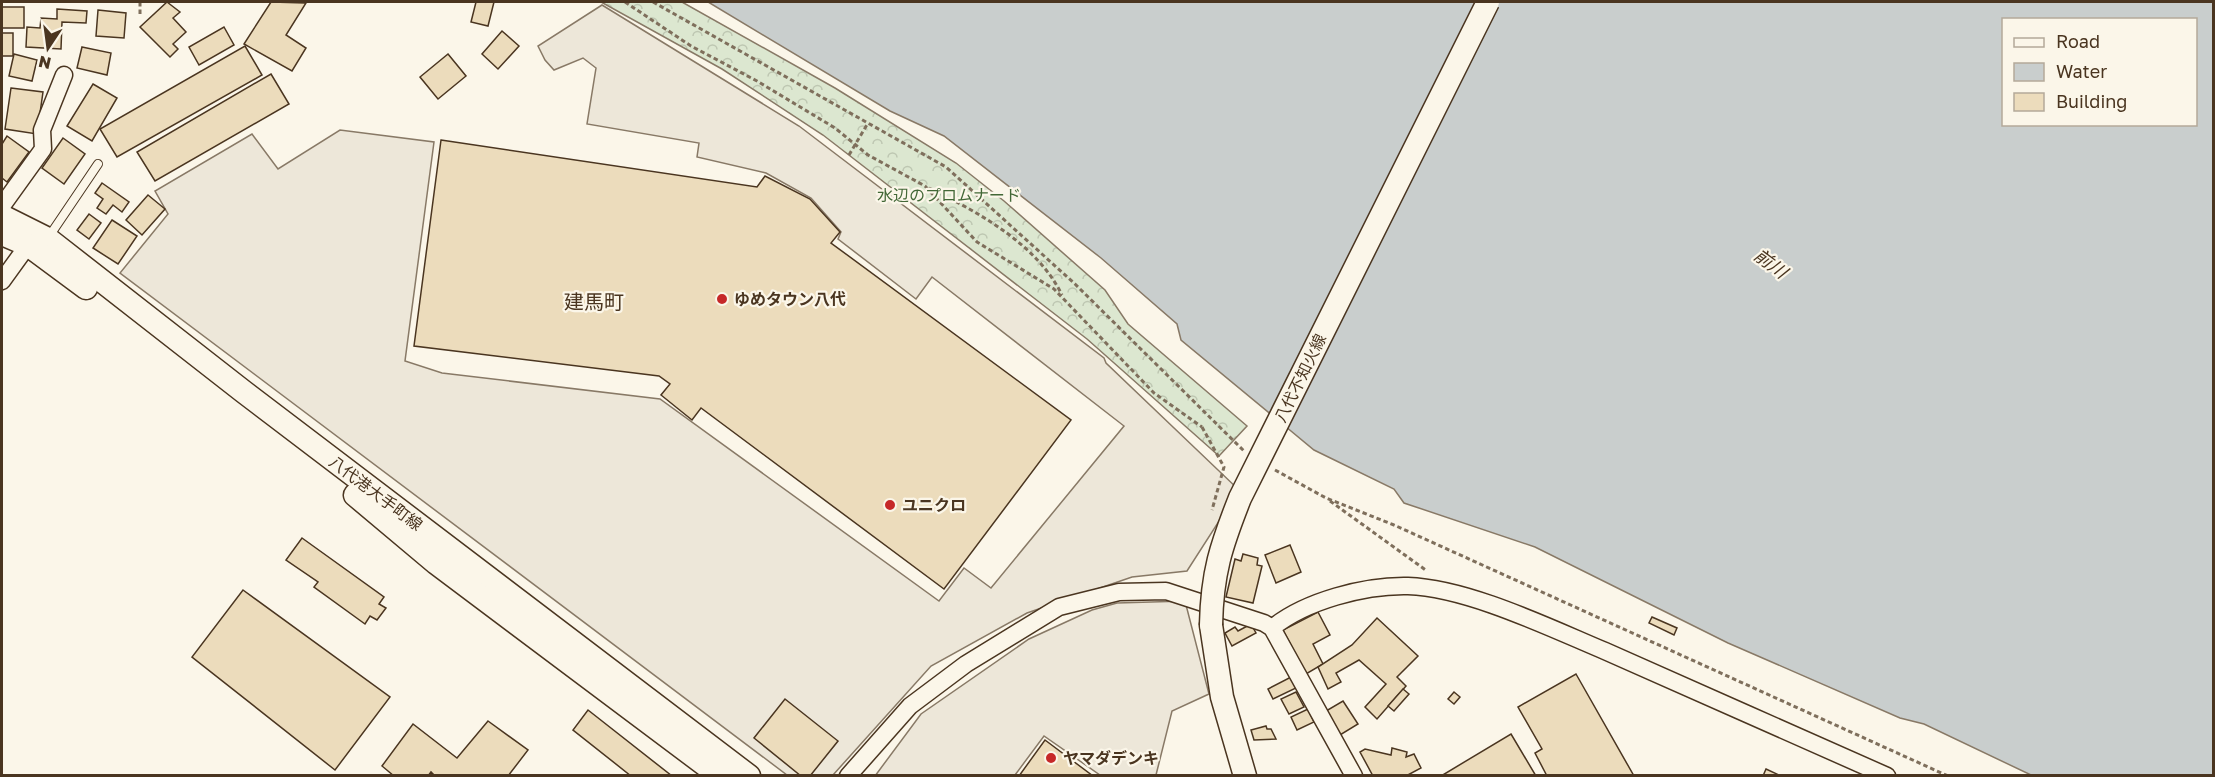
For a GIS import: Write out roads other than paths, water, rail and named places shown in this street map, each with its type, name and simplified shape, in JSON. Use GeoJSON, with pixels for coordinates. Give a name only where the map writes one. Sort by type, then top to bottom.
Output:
{"type":"FeatureCollection","features":[{"type":"Feature","properties":{"kind":"main road","name":"八代不知火線"},"geometry":{"type":"LineString","coordinates":[[1245,776],[1222,697],[1211,625],[1211,594],[1219,550],[1240,498],[1488,2]]}},
{"type":"Feature","properties":{"kind":"main road","name":"八代港大手町線"},"geometry":{"type":"LineString","coordinates":[[2,216],[291,428],[749,776]]}},
{"type":"Feature","properties":{"kind":"main road","name":"八代港大手町線"},"geometry":{"type":"LineString","coordinates":[[2,234],[38,242],[302,450],[436,563],[720,776]]}},
{"type":"Feature","properties":{"kind":"street"},"geometry":{"type":"LineString","coordinates":[[2,206],[43,149],[42,130],[64,75]]}},
{"type":"Feature","properties":{"kind":"street"},"geometry":{"type":"LineString","coordinates":[[2,281],[38,242]]}},
{"type":"Feature","properties":{"kind":"street"},"geometry":{"type":"LineString","coordinates":[[1272,628],[1288,614],[1347,593],[1408,586],[1465,597],[1542,624],[1878,774]]}},
{"type":"Feature","properties":{"kind":"street"},"geometry":{"type":"LineString","coordinates":[[848,776],[864,755],[910,706],[966,664],[1059,607],[1119,592],[1166,591],[1264,623],[1272,628],[1354,776]]}},
{"type":"Feature","properties":{"kind":"lane"},"geometry":{"type":"LineString","coordinates":[[38,242],[98,164]]}},
{"type":"Feature","properties":{"kind":"water","name":"前川"},"geometry":{"type":"Polygon","coordinates":[[[708,2],[2213,2],[2213,775],[2031,775],[1924,724],[1900,718],[1728,643],[1535,547],[1404,503],[1394,489],[1314,450],[1181,340],[1177,324],[1101,258],[944,136],[890,111],[708,2]]]}},
{"type":"Feature","properties":{"kind":"place","name":"ゆめタウン八代"},"geometry":{"type":"Point","coordinates":[722,299]}},
{"type":"Feature","properties":{"kind":"place","name":"ユニクロ"},"geometry":{"type":"Point","coordinates":[890,505]}},
{"type":"Feature","properties":{"kind":"place","name":"ヤマダデンキ"},"geometry":{"type":"Point","coordinates":[1051,758]}},
{"type":"Feature","properties":{"kind":"district","name":"建馬町"},"geometry":{"type":"Point","coordinates":[594,301]}},
{"type":"Feature","properties":{"kind":"park label","name":"水辺のプロムナード"},"geometry":{"type":"Point","coordinates":[949,195]}}]}
